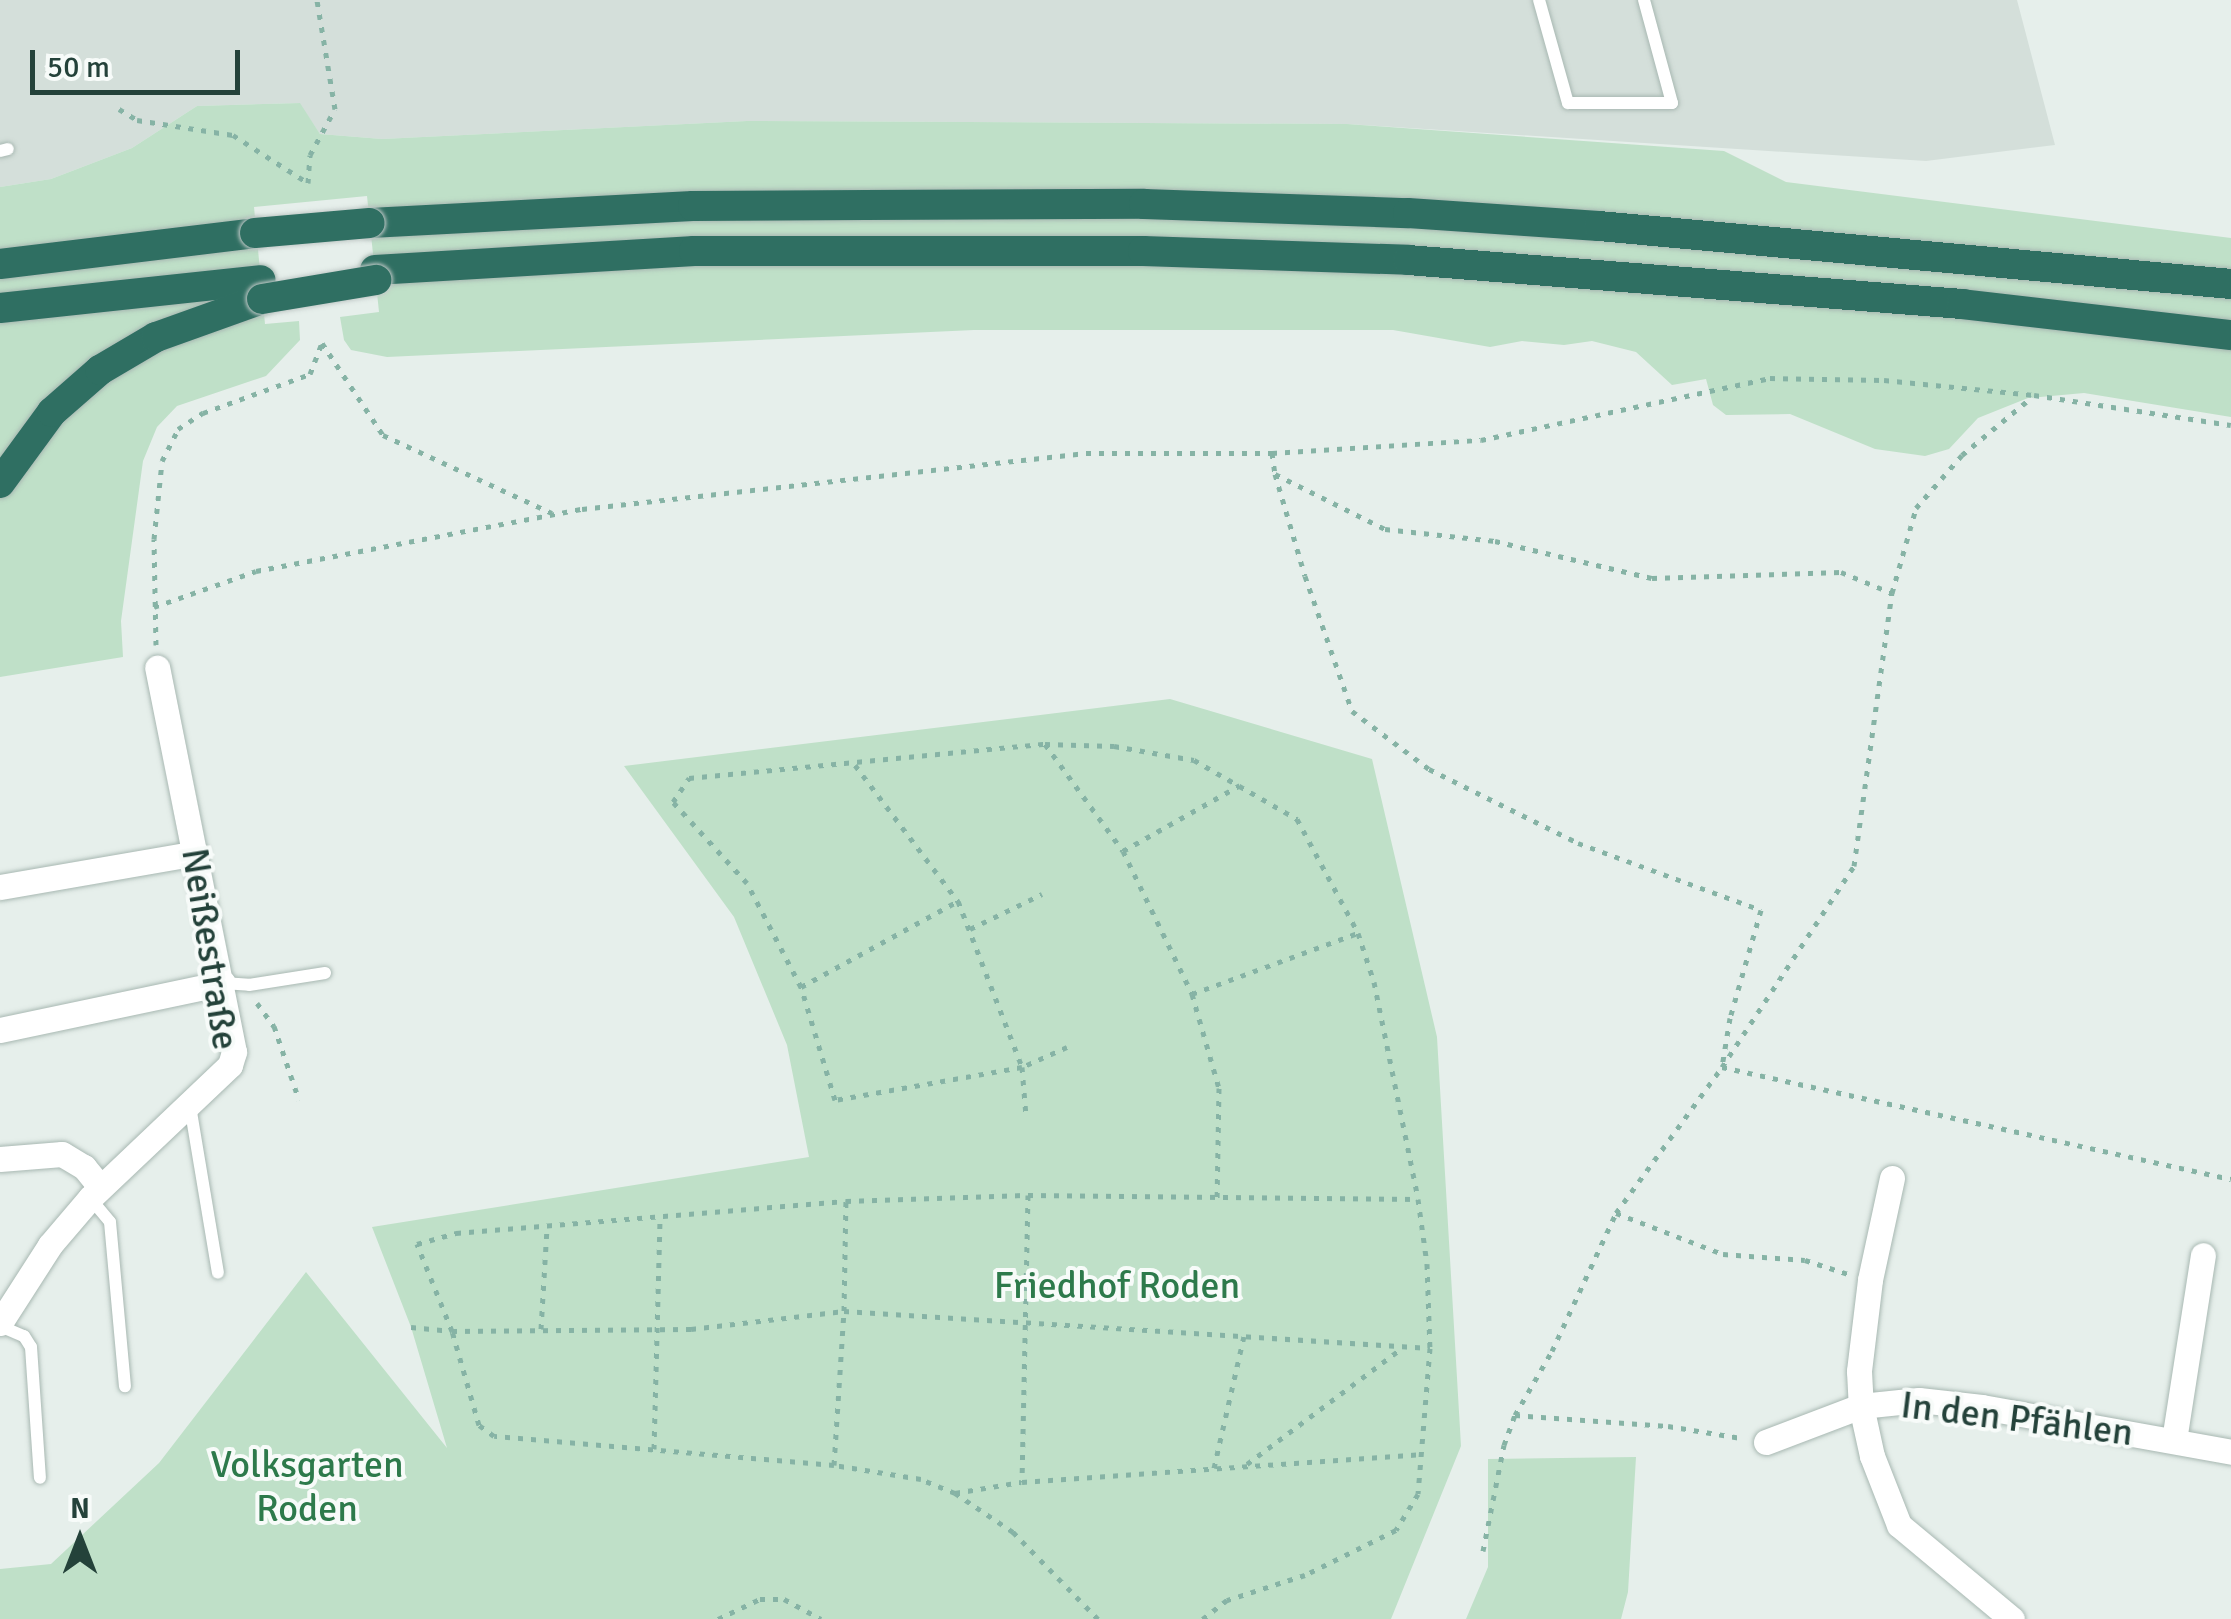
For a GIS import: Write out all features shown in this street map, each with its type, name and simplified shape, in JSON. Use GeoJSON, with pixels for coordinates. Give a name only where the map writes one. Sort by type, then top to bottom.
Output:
{"type":"FeatureCollection","features":[{"type":"Feature","properties":{"kind":"highway"},"geometry":{"type":"LineString","coordinates":[[0,264],[256,232],[370,223],[693,206],[944,201],[1163,204],[1598,226],[2231,284]]}},
{"type":"Feature","properties":{"kind":"highway"},"geometry":{"type":"LineString","coordinates":[[0,308],[262,290],[495,262],[694,251],[947,249],[1408,260],[1962,304],[2231,335]]}},
{"type":"Feature","properties":{"kind":"highway"},"geometry":{"type":"LineString","coordinates":[[0,483],[52,412],[100,370],[156,337],[262,290]]}},
{"type":"Feature","properties":{"kind":"street","name":"Neißestraße"},"geometry":{"type":"LineString","coordinates":[[0,1324],[32,1270],[95,1193],[230,1065],[234,1052],[157,668]]}},
{"type":"Feature","properties":{"kind":"street"},"geometry":{"type":"LineString","coordinates":[[0,888],[196,853]]}},
{"type":"Feature","properties":{"kind":"street"},"geometry":{"type":"LineString","coordinates":[[0,1030],[222,982]]}},
{"type":"Feature","properties":{"kind":"street"},"geometry":{"type":"LineString","coordinates":[[0,1158],[62,1154],[84,1167],[95,1193]]}},
{"type":"Feature","properties":{"kind":"street","name":"In den Pfählen"},"geometry":{"type":"LineString","coordinates":[[1892,1178],[1870,1280],[1859,1370],[1861,1406],[1892,1512],[1924,1548],[2012,1619]]}},
{"type":"Feature","properties":{"kind":"street","name":"In den Pfählen"},"geometry":{"type":"LineString","coordinates":[[2174,1440],[2202,1255]]}},
{"type":"Feature","properties":{"kind":"street","name":"In den Pfählen"},"geometry":{"type":"LineString","coordinates":[[1766,1442],[1861,1406],[1919,1400],[1982,1407],[2231,1452]]}},
{"type":"Feature","properties":{"kind":"lane"},"geometry":{"type":"LineString","coordinates":[[1539,0],[1568,103],[1672,103],[1644,0]]}},
{"type":"Feature","properties":{"kind":"lane"},"geometry":{"type":"LineString","coordinates":[[222,982],[249,985],[325,973]]}},
{"type":"Feature","properties":{"kind":"lane"},"geometry":{"type":"LineString","coordinates":[[190,1103],[218,1273]]}},
{"type":"Feature","properties":{"kind":"lane"},"geometry":{"type":"LineString","coordinates":[[95,1193],[110,1222],[125,1386]]}},
{"type":"Feature","properties":{"kind":"lane"},"geometry":{"type":"LineString","coordinates":[[0,1324],[24,1336],[31,1347],[40,1478]]}},
{"type":"Feature","properties":{"kind":"path"},"geometry":{"type":"LineString","coordinates":[[118,109],[137,120],[233,135],[308,183],[310,155],[335,109],[316,0]]}},
{"type":"Feature","properties":{"kind":"path"},"geometry":{"type":"LineString","coordinates":[[157,668],[154,539],[162,461],[178,429],[203,413],[310,374],[322,343],[383,435],[554,514]]}},
{"type":"Feature","properties":{"kind":"path"},"geometry":{"type":"LineString","coordinates":[[154,606],[256,571],[554,514],[1086,452],[1272,453],[1482,440],[1770,378],[1884,380],[2034,396],[2231,425]]}},
{"type":"Feature","properties":{"kind":"path"},"geometry":{"type":"LineString","coordinates":[[1483,1550],[1515,1415],[1552,1351],[1616,1213],[1722,1067],[1854,866],[1892,593],[1916,508],[1962,455],[2034,396]]}},
{"type":"Feature","properties":{"kind":"path"},"geometry":{"type":"LineString","coordinates":[[1272,453],[1304,576],[1352,711],[1430,768],[1578,843],[1761,910],[1730,1018],[1722,1067]]}},
{"type":"Feature","properties":{"kind":"path"},"geometry":{"type":"LineString","coordinates":[[1275,474],[1385,529],[1494,541],[1652,578],[1841,572],[1892,593]]}},
{"type":"Feature","properties":{"kind":"path"},"geometry":{"type":"LineString","coordinates":[[1044,744],[1123,851],[1192,994],[1219,1088],[1217,1199]]}},
{"type":"Feature","properties":{"kind":"path"},"geometry":{"type":"LineString","coordinates":[[1067,1047],[1022,1067],[835,1100],[801,987],[747,883],[673,802],[689,778],[1044,744],[1114,746],[1194,760],[1297,819],[1358,933],[1374,982],[1418,1199],[1427,1264],[1430,1348],[1418,1494],[1396,1530],[1304,1575],[1227,1600],[1202,1619]]}},
{"type":"Feature","properties":{"kind":"path"},"geometry":{"type":"LineString","coordinates":[[854,765],[958,901],[1022,1067],[1026,1116]]}},
{"type":"Feature","properties":{"kind":"path"},"geometry":{"type":"LineString","coordinates":[[1123,851],[1240,785]]}},
{"type":"Feature","properties":{"kind":"path"},"geometry":{"type":"LineString","coordinates":[[970,929],[1042,894]]}},
{"type":"Feature","properties":{"kind":"path"},"geometry":{"type":"LineString","coordinates":[[801,987],[958,901]]}},
{"type":"Feature","properties":{"kind":"path"},"geometry":{"type":"LineString","coordinates":[[1192,994],[1358,933]]}},
{"type":"Feature","properties":{"kind":"path"},"geometry":{"type":"LineString","coordinates":[[222,982],[256,1002],[274,1026],[299,1100]]}},
{"type":"Feature","properties":{"kind":"path"},"geometry":{"type":"LineString","coordinates":[[1722,1067],[2231,1179]]}},
{"type":"Feature","properties":{"kind":"path"},"geometry":{"type":"LineString","coordinates":[[1098,1619],[1013,1532],[955,1493],[920,1479],[834,1465],[494,1436],[479,1424],[452,1331],[417,1244],[456,1233],[846,1201],[1028,1195],[1418,1199]]}},
{"type":"Feature","properties":{"kind":"path"},"geometry":{"type":"LineString","coordinates":[[1022,1482],[1028,1195]]}},
{"type":"Feature","properties":{"kind":"path"},"geometry":{"type":"LineString","coordinates":[[834,1465],[844,1312],[846,1201]]}},
{"type":"Feature","properties":{"kind":"path"},"geometry":{"type":"LineString","coordinates":[[1616,1213],[1723,1254],[1805,1260],[1870,1280]]}},
{"type":"Feature","properties":{"kind":"path"},"geometry":{"type":"LineString","coordinates":[[654,1449],[660,1218]]}},
{"type":"Feature","properties":{"kind":"path"},"geometry":{"type":"LineString","coordinates":[[540,1330],[547,1227]]}},
{"type":"Feature","properties":{"kind":"path"},"geometry":{"type":"LineString","coordinates":[[411,1327],[452,1331],[658,1329],[844,1312],[1430,1348]]}},
{"type":"Feature","properties":{"kind":"path"},"geometry":{"type":"LineString","coordinates":[[1214,1468],[1244,1336]]}},
{"type":"Feature","properties":{"kind":"path"},"geometry":{"type":"LineString","coordinates":[[1245,1466],[1404,1346]]}},
{"type":"Feature","properties":{"kind":"path"},"geometry":{"type":"LineString","coordinates":[[1515,1415],[1668,1426],[1766,1442]]}},
{"type":"Feature","properties":{"kind":"path"},"geometry":{"type":"LineString","coordinates":[[955,1493],[1022,1482],[1421,1454]]}},
{"type":"Feature","properties":{"kind":"path"},"geometry":{"type":"LineString","coordinates":[[718,1619],[760,1599],[784,1600],[821,1619]]}},
{"type":"Feature","properties":{"kind":"shaded area"},"geometry":{"type":"Polygon","coordinates":[[[0,0],[2017,0],[2055,145],[1926,161],[1347,124],[747,121],[382,139],[320,134],[299,103],[197,106],[132,148],[51,179],[0,187],[0,0]]]}},
{"type":"Feature","properties":{"kind":"green space"},"geometry":{"type":"Polygon","coordinates":[[[300,103],[320,134],[382,139],[747,121],[1347,124],[1724,151],[1786,182],[2231,238],[2231,417],[2084,393],[2028,398],[1978,418],[1949,449],[1925,456],[1875,449],[1790,414],[1726,415],[1713,405],[1706,379],[1672,385],[1636,352],[1592,341],[1564,345],[1522,341],[1490,347],[1393,330],[974,330],[387,357],[351,350],[344,340],[340,317],[379,312],[367,196],[254,207],[265,324],[299,321],[300,340],[266,376],[177,406],[157,427],[143,461],[121,621],[123,657],[0,677],[0,187],[51,179],[132,148],[197,106],[300,103]]]}},
{"type":"Feature","properties":{"kind":"green space","name":"Friedhof Roden"},"geometry":{"type":"Polygon","coordinates":[[[1170,699],[1372,759],[1437,1037],[1461,1446],[1391,1619],[0,1619],[0,1569],[51,1564],[159,1463],[306,1272],[447,1448],[411,1327],[372,1227],[809,1157],[787,1045],[734,917],[624,766],[1170,699]]]}},
{"type":"Feature","properties":{"kind":"green space"},"geometry":{"type":"Polygon","coordinates":[[[1636,1457],[1628,1592],[1621,1619],[1466,1619],[1488,1567],[1488,1459],[1636,1457]]]}},
{"type":"Feature","properties":{"kind":"park label","name":"Volksgarten Roden"},"geometry":{"type":"Point","coordinates":[307,1487]}}]}
